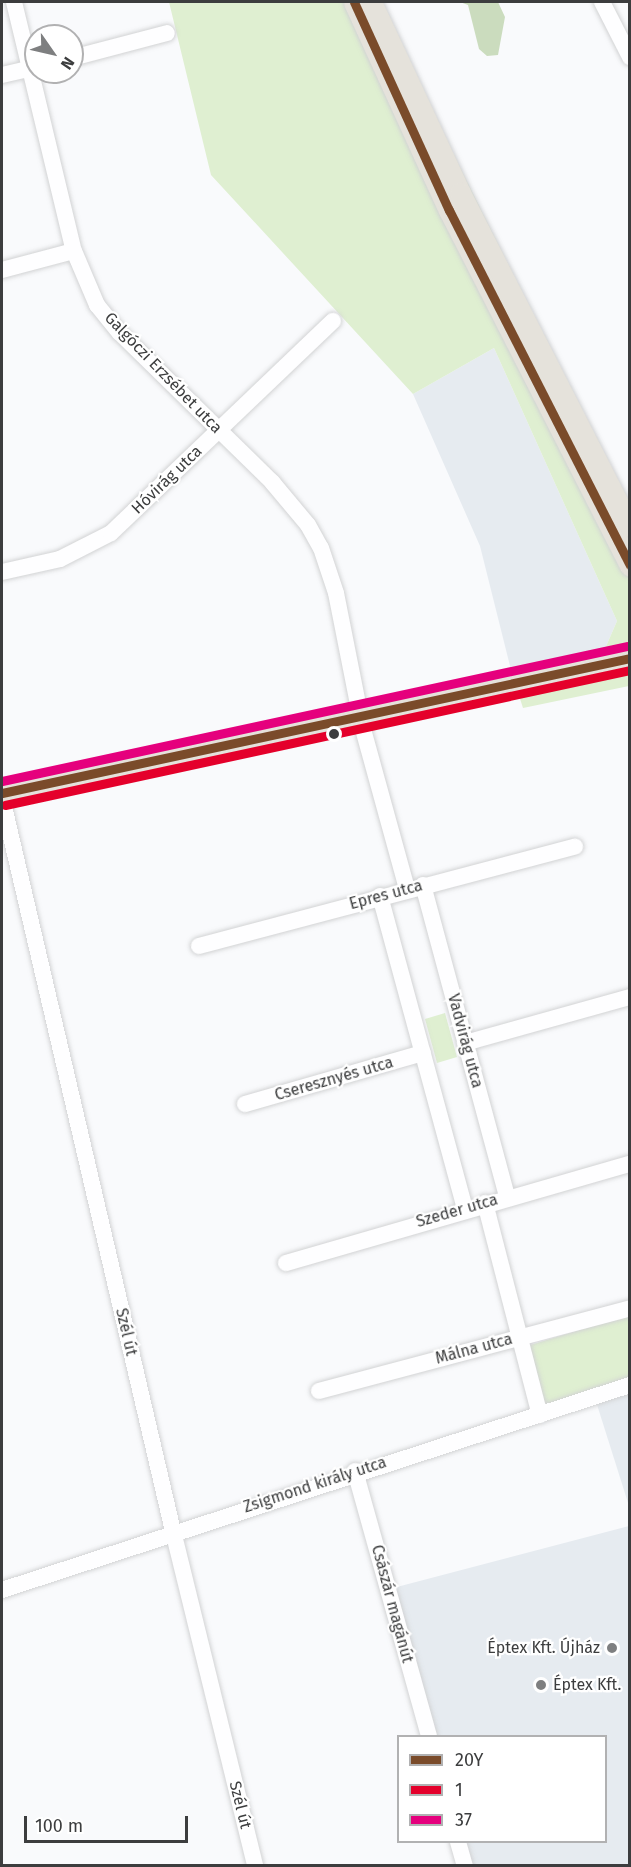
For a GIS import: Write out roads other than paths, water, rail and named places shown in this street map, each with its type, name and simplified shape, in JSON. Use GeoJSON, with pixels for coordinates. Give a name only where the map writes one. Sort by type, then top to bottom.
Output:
{"type":"FeatureCollection","features":[{"type":"Feature","properties":{"kind":"main road"},"geometry":{"type":"LineString","coordinates":[[354,2],[449,210],[630,566]]}},
{"type":"Feature","properties":{"kind":"main road"},"geometry":{"type":"LineString","coordinates":[[371,2],[460,193],[630,526]]}},
{"type":"Feature","properties":{"kind":"main road"},"geometry":{"type":"LineString","coordinates":[[2,793],[362,716],[625,663]]}},
{"type":"Feature","properties":{"kind":"street","name":"Galgóczi Erzsébet utca"},"geometry":{"type":"LineString","coordinates":[[14,2],[24,37]]}},
{"type":"Feature","properties":{"kind":"street"},"geometry":{"type":"LineString","coordinates":[[602,2],[630,57]]}},
{"type":"Feature","properties":{"kind":"street"},"geometry":{"type":"LineString","coordinates":[[84,55],[167,33]]}},
{"type":"Feature","properties":{"kind":"street"},"geometry":{"type":"LineString","coordinates":[[2,75],[24,70]]}},
{"type":"Feature","properties":{"kind":"street","name":"Galgóczi Erzsébet utca"},"geometry":{"type":"LineString","coordinates":[[37,84],[74,251],[97,305],[272,482],[308,525],[321,548],[336,593],[362,716]]}},
{"type":"Feature","properties":{"kind":"street"},"geometry":{"type":"LineString","coordinates":[[2,270],[74,251]]}},
{"type":"Feature","properties":{"kind":"street","name":"Hóvirág utca"},"geometry":{"type":"LineString","coordinates":[[2,572],[60,559],[111,533],[333,321]]}},
{"type":"Feature","properties":{"kind":"street","name":"Vadvirág utca"},"geometry":{"type":"LineString","coordinates":[[362,716],[465,1043],[507,1197]]}},
{"type":"Feature","properties":{"kind":"street","name":"Szél út"},"geometry":{"type":"LineString","coordinates":[[2,798],[172,1531],[255,1866]]}},
{"type":"Feature","properties":{"kind":"street","name":"Epres utca"},"geometry":{"type":"LineString","coordinates":[[199,946],[380,896],[575,847]]}},
{"type":"Feature","properties":{"kind":"street"},"geometry":{"type":"LineString","coordinates":[[380,896],[465,1208]]}},
{"type":"Feature","properties":{"kind":"street"},"geometry":{"type":"LineString","coordinates":[[465,1043],[630,997]]}},
{"type":"Feature","properties":{"kind":"street","name":"Cseresznyés utca"},"geometry":{"type":"LineString","coordinates":[[245,1104],[423,1053]]}},
{"type":"Feature","properties":{"kind":"street","name":"Szeder utca"},"geometry":{"type":"LineString","coordinates":[[285,1263],[465,1208],[630,1164]]}},
{"type":"Feature","properties":{"kind":"street"},"geometry":{"type":"LineString","coordinates":[[485,1203],[523,1336],[540,1415]]}},
{"type":"Feature","properties":{"kind":"street","name":"Málna utca"},"geometry":{"type":"LineString","coordinates":[[319,1391],[630,1308]]}},
{"type":"Feature","properties":{"kind":"street","name":"Zsigmond király utca"},"geometry":{"type":"LineString","coordinates":[[2,1590],[355,1471],[630,1385]]}},
{"type":"Feature","properties":{"kind":"street","name":"Császár magánút"},"geometry":{"type":"LineString","coordinates":[[355,1471],[428,1735]]}},
{"type":"Feature","properties":{"kind":"street"},"geometry":{"type":"LineString","coordinates":[[458,1843],[465,1866]]}},
{"type":"Feature","properties":{"kind":"place","name":"Éptex Kft. Újház"},"geometry":{"type":"Point","coordinates":[612,1648]}},
{"type":"Feature","properties":{"kind":"place","name":"Éptex Kft."},"geometry":{"type":"Point","coordinates":[541,1685]}}]}
